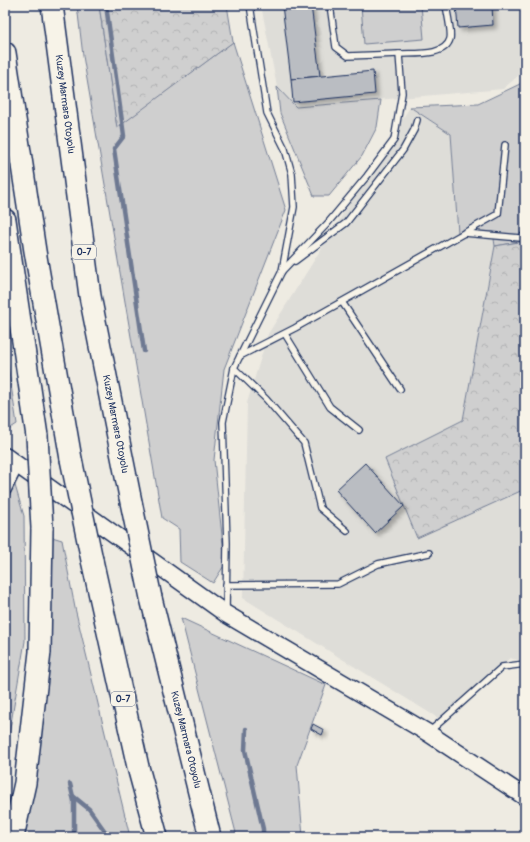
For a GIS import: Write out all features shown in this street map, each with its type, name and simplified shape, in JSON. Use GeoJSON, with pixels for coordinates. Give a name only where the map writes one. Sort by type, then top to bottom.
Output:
{"type":"FeatureCollection","features":[{"type":"Feature","properties":{"kind":"highway","name":"Kuzey Marmara Otoyolu"},"geometry":{"type":"LineString","coordinates":[[52,5],[90,296],[151,598],[210,837]]}},
{"type":"Feature","properties":{"kind":"highway","name":"O-7"},"geometry":{"type":"LineString","coordinates":[[5,53],[35,251],[71,459],[138,767],[157,837]]}},
{"type":"Feature","properties":{"kind":"highway"},"geometry":{"type":"LineString","coordinates":[[5,220],[37,436],[42,528],[40,652],[25,782],[13,837]]}},
{"type":"Feature","properties":{"kind":"main road"},"geometry":{"type":"LineString","coordinates":[[11,461],[226,614],[428,733],[525,797]]}},
{"type":"Feature","properties":{"kind":"street"},"geometry":{"type":"LineString","coordinates":[[5,490],[11,461]]}},
{"type":"Feature","properties":{"kind":"lane"},"geometry":{"type":"LineString","coordinates":[[226,614],[227,543],[224,422],[234,368],[282,271],[294,207],[292,174],[285,149],[267,113],[250,5]]}},
{"type":"Feature","properties":{"kind":"lane"},"geometry":{"type":"LineString","coordinates":[[330,5],[336,46],[348,56],[437,52],[445,48],[450,39],[446,5]]}},
{"type":"Feature","properties":{"kind":"lane"},"geometry":{"type":"LineString","coordinates":[[282,271],[326,224],[367,176],[394,140],[402,93],[399,54]]}},
{"type":"Feature","properties":{"kind":"lane"},"geometry":{"type":"LineString","coordinates":[[282,271],[346,223],[403,150],[414,130],[417,120]]}},
{"type":"Feature","properties":{"kind":"lane"},"geometry":{"type":"LineString","coordinates":[[240,356],[285,334],[498,214],[505,145]]}},
{"type":"Feature","properties":{"kind":"lane"},"geometry":{"type":"LineString","coordinates":[[464,233],[521,238],[525,234]]}},
{"type":"Feature","properties":{"kind":"lane"},"geometry":{"type":"LineString","coordinates":[[342,302],[400,388]]}},
{"type":"Feature","properties":{"kind":"lane"},"geometry":{"type":"LineString","coordinates":[[285,334],[330,407],[359,430]]}},
{"type":"Feature","properties":{"kind":"lane"},"geometry":{"type":"LineString","coordinates":[[234,368],[266,399],[304,443],[320,508],[347,532]]}},
{"type":"Feature","properties":{"kind":"lane"},"geometry":{"type":"LineString","coordinates":[[226,584],[338,584],[378,564],[429,553]]}},
{"type":"Feature","properties":{"kind":"lane"},"geometry":{"type":"LineString","coordinates":[[428,733],[502,667],[525,664]]}},
{"type":"Feature","properties":{"kind":"shaded area"},"geometry":{"type":"Polygon","coordinates":[[[261,5],[519,5],[525,65],[518,76],[503,89],[296,107],[277,87],[261,5]]]}},
{"type":"Feature","properties":{"kind":"shaded area"},"geometry":{"type":"Polygon","coordinates":[[[410,107],[451,134],[458,233],[493,232],[495,246],[463,420],[385,459],[417,538],[525,489],[525,662],[510,658],[438,718],[243,598],[247,403],[268,334],[410,107]]]}},
{"type":"Feature","properties":{"kind":"green space"},"geometry":{"type":"Polygon","coordinates":[[[77,5],[99,5],[117,127],[233,42],[286,210],[224,369],[214,460],[225,564],[213,583],[180,562],[179,529],[162,518],[83,56],[77,5]]]}},
{"type":"Feature","properties":{"kind":"green space"},"geometry":{"type":"Polygon","coordinates":[[[99,5],[227,5],[233,42],[117,128],[99,5]]]}},
{"type":"Feature","properties":{"kind":"green space"},"geometry":{"type":"Polygon","coordinates":[[[361,5],[421,5],[424,39],[364,44],[361,5]]]}},
{"type":"Feature","properties":{"kind":"green space"},"geometry":{"type":"Polygon","coordinates":[[[525,77],[525,241],[495,246],[493,232],[458,233],[451,134],[410,107],[478,104],[520,84],[525,77]]]}},
{"type":"Feature","properties":{"kind":"green space"},"geometry":{"type":"Polygon","coordinates":[[[277,87],[296,107],[381,100],[377,127],[362,156],[329,196],[314,196],[280,113],[277,87]]]}},
{"type":"Feature","properties":{"kind":"green space"},"geometry":{"type":"Polygon","coordinates":[[[525,241],[525,489],[417,538],[385,459],[463,420],[495,246],[525,241]]]}},
{"type":"Feature","properties":{"kind":"green space"},"geometry":{"type":"Polygon","coordinates":[[[5,346],[17,424],[9,429],[5,424],[5,346]]]}},
{"type":"Feature","properties":{"kind":"green space"},"geometry":{"type":"Polygon","coordinates":[[[5,473],[14,482],[24,516],[25,641],[5,758],[5,473]]]}},
{"type":"Feature","properties":{"kind":"green space"},"geometry":{"type":"Polygon","coordinates":[[[52,537],[62,540],[75,608],[130,837],[24,837],[43,719],[50,648],[52,537]]]}},
{"type":"Feature","properties":{"kind":"green space"},"geometry":{"type":"Polygon","coordinates":[[[181,618],[326,685],[297,765],[303,837],[237,837],[181,618]]]}},
{"type":"Feature","properties":{"kind":"building"},"geometry":{"type":"Polygon","coordinates":[[[282,5],[311,5],[320,76],[291,79],[282,5]]]}},
{"type":"Feature","properties":{"kind":"building"},"geometry":{"type":"Polygon","coordinates":[[[456,5],[492,5],[493,25],[458,28],[456,5]]]}},
{"type":"Feature","properties":{"kind":"building"},"geometry":{"type":"Polygon","coordinates":[[[373,71],[375,94],[293,102],[291,79],[373,71]]]}},
{"type":"Feature","properties":{"kind":"building"},"geometry":{"type":"Polygon","coordinates":[[[365,463],[404,506],[375,533],[336,490],[365,463]]]}},
{"type":"Feature","properties":{"kind":"building"},"geometry":{"type":"Polygon","coordinates":[[[313,724],[324,730],[322,735],[311,729],[313,724]]]}},
{"type":"Feature","properties":{"kind":"waterway"},"geometry":{"type":"LineString","coordinates":[[106,5],[124,136],[114,149],[144,351]]}},
{"type":"Feature","properties":{"kind":"waterway"},"geometry":{"type":"LineString","coordinates":[[246,729],[245,750],[263,829],[263,837]]}},
{"type":"Feature","properties":{"kind":"waterway"},"geometry":{"type":"LineString","coordinates":[[70,784],[74,801],[74,837]]}},
{"type":"Feature","properties":{"kind":"waterway"},"geometry":{"type":"LineString","coordinates":[[73,796],[89,809],[109,837]]}}]}
